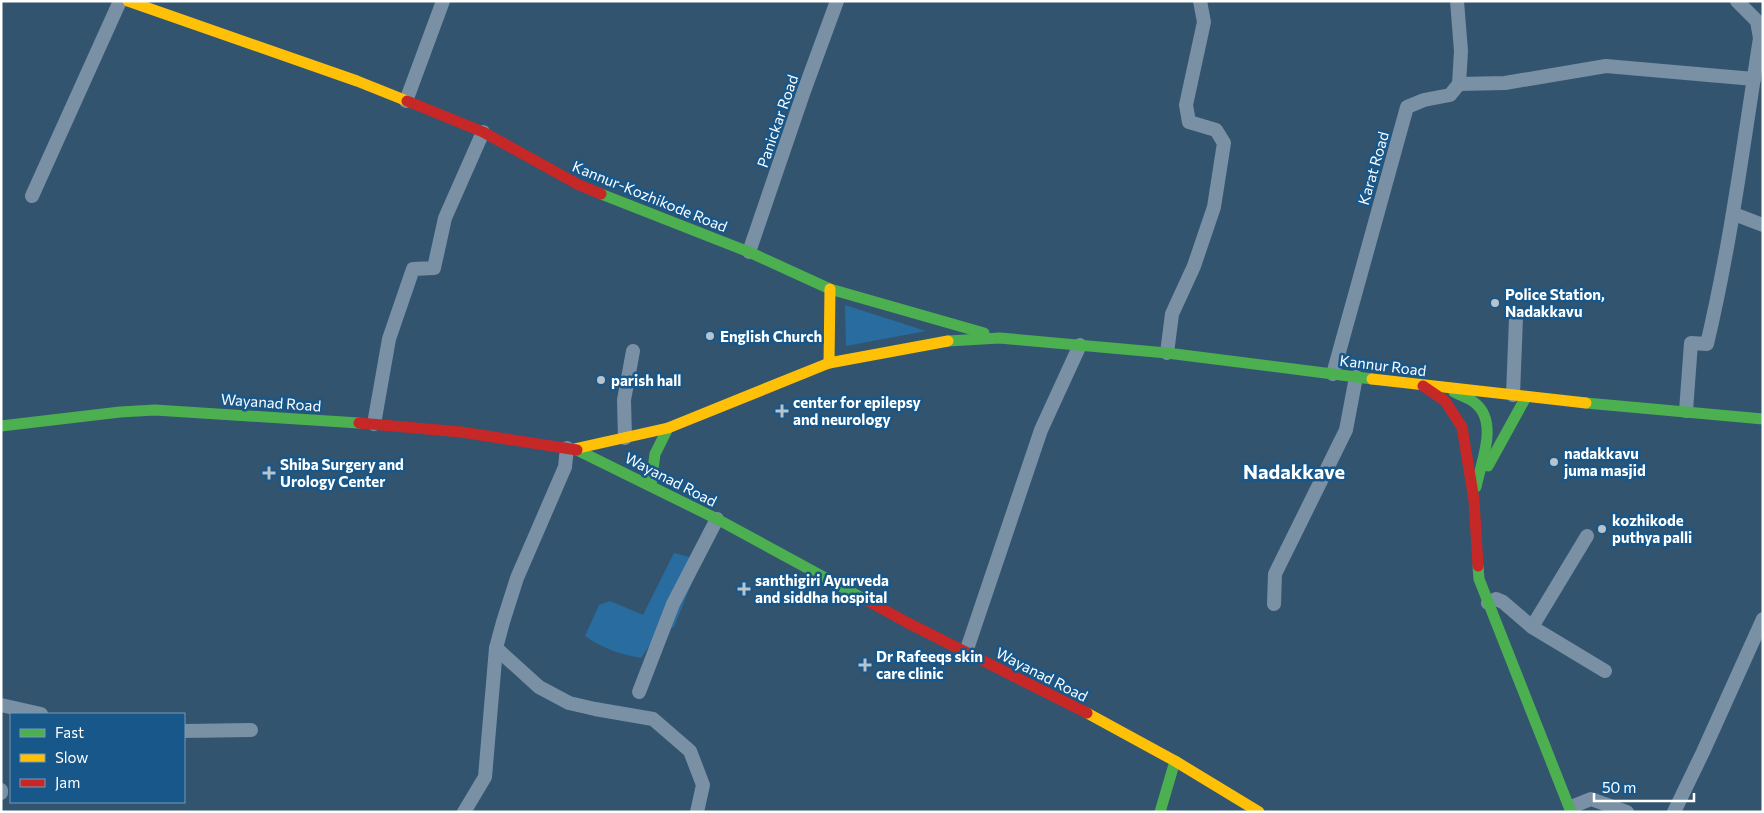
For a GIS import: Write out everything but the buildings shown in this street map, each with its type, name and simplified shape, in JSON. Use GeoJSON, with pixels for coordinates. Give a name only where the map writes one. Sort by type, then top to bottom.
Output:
{"type":"FeatureCollection","features":[{"type":"Feature","properties":{"kind":"main road","name":"Kannur-Kozhikode Road"},"geometry":{"type":"LineString","coordinates":[[128,1],[357,81],[483,132],[579,185],[749,252],[830,289],[1000,338]]}},
{"type":"Feature","properties":{"kind":"main road"},"geometry":{"type":"LineString","coordinates":[[829,363],[830,289]]}},
{"type":"Feature","properties":{"kind":"main road","name":"Kannur Road"},"geometry":{"type":"LineString","coordinates":[[1000,338],[1167,352],[1422,385],[1763,419]]}},
{"type":"Feature","properties":{"kind":"main road"},"geometry":{"type":"LineString","coordinates":[[571,449],[668,428],[829,363],[942,341],[1000,338]]}},
{"type":"Feature","properties":{"kind":"main road"},"geometry":{"type":"LineString","coordinates":[[1422,385],[1445,402],[1462,427],[1474,500],[1479,579],[1571,810]]}},
{"type":"Feature","properties":{"kind":"main road"},"geometry":{"type":"LineString","coordinates":[[1443,387],[1476,404],[1486,419],[1486,448],[1474,500]]}},
{"type":"Feature","properties":{"kind":"main road"},"geometry":{"type":"LineString","coordinates":[[1474,500],[1520,396]]}},
{"type":"Feature","properties":{"kind":"main road","name":"Wayanad Road"},"geometry":{"type":"LineString","coordinates":[[1,426],[120,412],[155,410],[374,424],[461,432],[571,449],[650,485],[717,519],[908,623],[1067,702],[1175,761],[1259,812]]}},
{"type":"Feature","properties":{"kind":"main road"},"geometry":{"type":"LineString","coordinates":[[650,485],[655,454],[668,428]]}},
{"type":"Feature","properties":{"kind":"main road"},"geometry":{"type":"LineString","coordinates":[[1160,812],[1175,761]]}},
{"type":"Feature","properties":{"kind":"street"},"geometry":{"type":"LineString","coordinates":[[32,196],[120,1]]}},
{"type":"Feature","properties":{"kind":"street"},"geometry":{"type":"LineString","coordinates":[[406,101],[442,1]]}},
{"type":"Feature","properties":{"kind":"street","name":"Panickar Road"},"geometry":{"type":"LineString","coordinates":[[749,252],[804,92],[838,1]]}},
{"type":"Feature","properties":{"kind":"street"},"geometry":{"type":"LineString","coordinates":[[1167,352],[1172,314],[1194,266],[1214,207],[1224,143],[1216,130],[1189,122],[1186,106],[1204,22],[1200,1]]}},
{"type":"Feature","properties":{"kind":"street"},"geometry":{"type":"LineString","coordinates":[[1456,1],[1461,51],[1459,84],[1505,83],[1606,66],[1754,79]]}},
{"type":"Feature","properties":{"kind":"street"},"geometry":{"type":"LineString","coordinates":[[1686,411],[1690,343],[1707,344],[1716,306],[1734,214],[1760,38],[1757,21],[1737,1]]}},
{"type":"Feature","properties":{"kind":"street","name":"Karat Road"},"geometry":{"type":"LineString","coordinates":[[1333,374],[1407,107],[1424,100],[1450,94],[1459,84]]}},
{"type":"Feature","properties":{"kind":"street"},"geometry":{"type":"LineString","coordinates":[[374,424],[389,339],[413,269],[434,268],[445,218],[483,132]]}},
{"type":"Feature","properties":{"kind":"street"},"geometry":{"type":"LineString","coordinates":[[1734,214],[1763,225]]}},
{"type":"Feature","properties":{"kind":"street"},"geometry":{"type":"LineString","coordinates":[[1516,318],[1520,396]]}},
{"type":"Feature","properties":{"kind":"street"},"geometry":{"type":"LineString","coordinates":[[966,652],[1041,430],[1080,345]]}},
{"type":"Feature","properties":{"kind":"street"},"geometry":{"type":"LineString","coordinates":[[625,438],[624,400],[633,351]]}},
{"type":"Feature","properties":{"kind":"street"},"geometry":{"type":"LineString","coordinates":[[1274,604],[1275,574],[1346,430],[1356,377]]}},
{"type":"Feature","properties":{"kind":"street"},"geometry":{"type":"LineString","coordinates":[[464,812],[485,777],[496,648],[503,622],[517,578],[571,449]]}},
{"type":"Feature","properties":{"kind":"street"},"geometry":{"type":"LineString","coordinates":[[639,692],[672,604],[717,519]]}},
{"type":"Feature","properties":{"kind":"street"},"geometry":{"type":"LineString","coordinates":[[1532,627],[1587,536]]}},
{"type":"Feature","properties":{"kind":"street"},"geometry":{"type":"LineString","coordinates":[[1488,603],[1496,599],[1503,602],[1532,627],[1605,671]]}},
{"type":"Feature","properties":{"kind":"street"},"geometry":{"type":"LineString","coordinates":[[1674,812],[1704,752],[1763,619]]}},
{"type":"Feature","properties":{"kind":"street"},"geometry":{"type":"LineString","coordinates":[[496,648],[539,687],[569,703],[653,719],[690,751],[703,785],[697,812]]}},
{"type":"Feature","properties":{"kind":"street"},"geometry":{"type":"LineString","coordinates":[[1,705],[37,713]]}},
{"type":"Feature","properties":{"kind":"street"},"geometry":{"type":"LineString","coordinates":[[185,731],[251,730]]}},
{"type":"Feature","properties":{"kind":"street"},"geometry":{"type":"LineString","coordinates":[[1571,810],[1591,799],[1627,812]]}},
{"type":"Feature","properties":{"kind":"shaded area"},"geometry":{"type":"Polygon","coordinates":[[[845,305],[926,331],[846,346],[845,305]]]}},
{"type":"Feature","properties":{"kind":"shaded area"},"geometry":{"type":"Polygon","coordinates":[[[674,553],[701,560],[674,627],[658,633],[641,658],[612,650],[585,636],[599,605],[610,601],[643,615],[674,553]]]}},
{"type":"Feature","properties":{"kind":"traffic: fast"},"geometry":{"type":"LineString","coordinates":[[601,194],[749,252],[830,289],[984,333]]}},
{"type":"Feature","properties":{"kind":"traffic: fast"},"geometry":{"type":"LineString","coordinates":[[948,341],[1000,338],[1167,353],[1372,379]]}},
{"type":"Feature","properties":{"kind":"traffic: fast"},"geometry":{"type":"LineString","coordinates":[[1454,392],[1475,403],[1482,411],[1486,421],[1486,443],[1476,487]]}},
{"type":"Feature","properties":{"kind":"traffic: fast"},"geometry":{"type":"LineString","coordinates":[[1488,466],[1526,397]]}},
{"type":"Feature","properties":{"kind":"traffic: fast"},"geometry":{"type":"LineString","coordinates":[[1586,403],[1763,419]]}},
{"type":"Feature","properties":{"kind":"traffic: fast"},"geometry":{"type":"LineString","coordinates":[[1,426],[120,412],[155,410],[359,423]]}},
{"type":"Feature","properties":{"kind":"traffic: fast"},"geometry":{"type":"LineString","coordinates":[[651,485],[655,454],[668,428]]}},
{"type":"Feature","properties":{"kind":"traffic: fast"},"geometry":{"type":"LineString","coordinates":[[577,450],[717,519],[866,600]]}},
{"type":"Feature","properties":{"kind":"traffic: fast"},"geometry":{"type":"LineString","coordinates":[[1478,566],[1479,579],[1571,812]]}},
{"type":"Feature","properties":{"kind":"traffic: fast"},"geometry":{"type":"LineString","coordinates":[[1160,812],[1175,761]]}},
{"type":"Feature","properties":{"kind":"traffic: slow"},"geometry":{"type":"LineString","coordinates":[[128,1],[357,81],[407,101]]}},
{"type":"Feature","properties":{"kind":"traffic: slow"},"geometry":{"type":"LineString","coordinates":[[829,363],[830,289]]}},
{"type":"Feature","properties":{"kind":"traffic: slow"},"geometry":{"type":"LineString","coordinates":[[574,449],[668,428],[829,363],[948,341]]}},
{"type":"Feature","properties":{"kind":"traffic: slow"},"geometry":{"type":"LineString","coordinates":[[1372,379],[1586,403]]}},
{"type":"Feature","properties":{"kind":"traffic: slow"},"geometry":{"type":"LineString","coordinates":[[1087,713],[1175,761],[1259,812]]}},
{"type":"Feature","properties":{"kind":"traffic: jam"},"geometry":{"type":"LineString","coordinates":[[407,101],[483,132],[579,185],[601,194]]}},
{"type":"Feature","properties":{"kind":"traffic: jam"},"geometry":{"type":"LineString","coordinates":[[1423,386],[1445,401],[1462,427],[1474,500],[1478,566]]}},
{"type":"Feature","properties":{"kind":"traffic: jam"},"geometry":{"type":"LineString","coordinates":[[359,423],[461,432],[577,450]]}},
{"type":"Feature","properties":{"kind":"traffic: jam"},"geometry":{"type":"LineString","coordinates":[[866,600],[1087,713]]}},
{"type":"Feature","properties":{"kind":"place","name":"Police Station, Nadakkavu"},"geometry":{"type":"Point","coordinates":[1495,303]}},
{"type":"Feature","properties":{"kind":"place","name":"English Church"},"geometry":{"type":"Point","coordinates":[710,336]}},
{"type":"Feature","properties":{"kind":"place","name":"parish hall"},"geometry":{"type":"Point","coordinates":[601,380]}},
{"type":"Feature","properties":{"kind":"place","name":"center for epilepsy and neurology"},"geometry":{"type":"Point","coordinates":[782,411]}},
{"type":"Feature","properties":{"kind":"place","name":"nadakkavu juma masjid"},"geometry":{"type":"Point","coordinates":[1554,462]}},
{"type":"Feature","properties":{"kind":"place","name":"Shiba Surgery and Urology Center"},"geometry":{"type":"Point","coordinates":[269,473]}},
{"type":"Feature","properties":{"kind":"place","name":"kozhikode puthya palli"},"geometry":{"type":"Point","coordinates":[1602,529]}},
{"type":"Feature","properties":{"kind":"place","name":"santhigiri Ayurveda and siddha hospital"},"geometry":{"type":"Point","coordinates":[744,589]}},
{"type":"Feature","properties":{"kind":"place","name":"Dr Rafeeqs skin care clinic"},"geometry":{"type":"Point","coordinates":[865,665]}},
{"type":"Feature","properties":{"kind":"district","name":"Nadakkave"},"geometry":{"type":"Point","coordinates":[1294,471]}}]}
